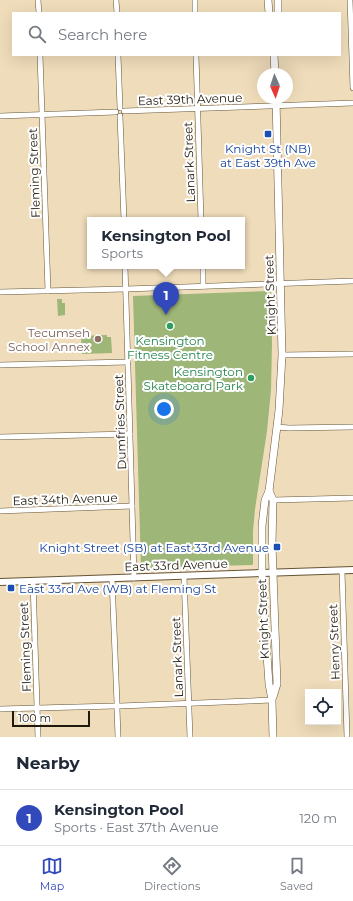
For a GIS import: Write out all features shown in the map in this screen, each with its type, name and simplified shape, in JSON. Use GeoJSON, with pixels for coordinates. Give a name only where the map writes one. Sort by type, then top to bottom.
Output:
{"type":"FeatureCollection","features":[{"type":"Feature","properties":{"kind":"main road"},"geometry":{"type":"LineString","coordinates":[[268,0],[269,12]]}},
{"type":"Feature","properties":{"kind":"main road"},"geometry":{"type":"LineString","coordinates":[[278,0],[278,12]]}},
{"type":"Feature","properties":{"kind":"main road"},"geometry":{"type":"LineString","coordinates":[[274,56],[275,68]]}},
{"type":"Feature","properties":{"kind":"main road","name":"Knight Street"},"geometry":{"type":"LineString","coordinates":[[274,737],[264,612],[262,526],[265,500],[269,491],[277,427],[282,355],[276,106]]}},
{"type":"Feature","properties":{"kind":"main road","name":"Knight Street"},"geometry":{"type":"LineString","coordinates":[[269,491],[273,500],[272,545],[276,684],[272,700]]}},
{"type":"Feature","properties":{"kind":"street"},"geometry":{"type":"LineString","coordinates":[[38,0],[39,12]]}},
{"type":"Feature","properties":{"kind":"street"},"geometry":{"type":"LineString","coordinates":[[116,0],[117,12]]}},
{"type":"Feature","properties":{"kind":"street"},"geometry":{"type":"LineString","coordinates":[[194,0],[195,12]]}},
{"type":"Feature","properties":{"kind":"street"},"geometry":{"type":"LineString","coordinates":[[350,0],[353,88]]}},
{"type":"Feature","properties":{"kind":"street","name":"Fleming Street"},"geometry":{"type":"LineString","coordinates":[[40,56],[48,290]]}},
{"type":"Feature","properties":{"kind":"street"},"geometry":{"type":"LineString","coordinates":[[118,56],[124,217]]}},
{"type":"Feature","properties":{"kind":"street","name":"Lanark Street"},"geometry":{"type":"LineString","coordinates":[[196,56],[201,217]]}},
{"type":"Feature","properties":{"kind":"street","name":"East 39th Avenue"},"geometry":{"type":"LineString","coordinates":[[0,116],[353,103]]}},
{"type":"Feature","properties":{"kind":"street","name":"Dumfries Street"},"geometry":{"type":"LineString","coordinates":[[125,269],[134,578]]}},
{"type":"Feature","properties":{"kind":"street"},"geometry":{"type":"LineString","coordinates":[[203,269],[203,286]]}},
{"type":"Feature","properties":{"kind":"street"},"geometry":{"type":"LineString","coordinates":[[0,292],[353,281]]}},
{"type":"Feature","properties":{"kind":"street"},"geometry":{"type":"LineString","coordinates":[[282,355],[353,354]]}},
{"type":"Feature","properties":{"kind":"street"},"geometry":{"type":"LineString","coordinates":[[0,365],[128,362]]}},
{"type":"Feature","properties":{"kind":"street"},"geometry":{"type":"LineString","coordinates":[[277,427],[353,426]]}},
{"type":"Feature","properties":{"kind":"street"},"geometry":{"type":"LineString","coordinates":[[0,437],[130,434]]}},
{"type":"Feature","properties":{"kind":"street"},"geometry":{"type":"LineString","coordinates":[[273,500],[353,498]]}},
{"type":"Feature","properties":{"kind":"street","name":"East 34th Avenue"},"geometry":{"type":"LineString","coordinates":[[0,511],[132,506]]}},
{"type":"Feature","properties":{"kind":"street","name":"East 33rd Avenue"},"geometry":{"type":"LineString","coordinates":[[0,582],[353,570]]}},
{"type":"Feature","properties":{"kind":"street","name":"Henry Street"},"geometry":{"type":"LineString","coordinates":[[342,571],[347,737]]}},
{"type":"Feature","properties":{"kind":"street","name":"Lanark Street"},"geometry":{"type":"LineString","coordinates":[[184,576],[190,737]]}},
{"type":"Feature","properties":{"kind":"street"},"geometry":{"type":"LineString","coordinates":[[112,579],[118,737]]}},
{"type":"Feature","properties":{"kind":"street","name":"Fleming Street"},"geometry":{"type":"LineString","coordinates":[[33,581],[38,737]]}},
{"type":"Feature","properties":{"kind":"street"},"geometry":{"type":"LineString","coordinates":[[0,709],[272,700]]}},
{"type":"Feature","properties":{"kind":"green space"},"geometry":{"type":"Polygon","coordinates":[[[271,291],[271,390],[267,431],[255,509],[253,564],[141,568],[133,296],[271,291]]]}},
{"type":"Feature","properties":{"kind":"green space"},"geometry":{"type":"Polygon","coordinates":[[[57,299],[62,299],[62,303],[65,303],[65,315],[58,316],[57,299]]]}},
{"type":"Feature","properties":{"kind":"green space"},"geometry":{"type":"Polygon","coordinates":[[[107,335],[107,337],[111,337],[112,353],[82,354],[81,336],[107,335]]]}},
{"type":"Feature","properties":{"kind":"place","name":"Knight St (NB) at East 39th Ave"},"geometry":{"type":"Point","coordinates":[268,134]}},
{"type":"Feature","properties":{"kind":"place","name":"Kensington Pool"},"geometry":{"type":"Point","coordinates":[166,315]}},
{"type":"Feature","properties":{"kind":"place","name":"Kensington Fitness Centre"},"geometry":{"type":"Point","coordinates":[170,326]}},
{"type":"Feature","properties":{"kind":"place","name":"Tecumseh School Annex"},"geometry":{"type":"Point","coordinates":[98,339]}},
{"type":"Feature","properties":{"kind":"place","name":"Kensington Skateboard Park"},"geometry":{"type":"Point","coordinates":[251,378]}},
{"type":"Feature","properties":{"kind":"place","name":"Knight Street (SB) at East 33rd Avenue"},"geometry":{"type":"Point","coordinates":[277,547]}},
{"type":"Feature","properties":{"kind":"place","name":"East 33rd Ave (WB) at Fleming St"},"geometry":{"type":"Point","coordinates":[11,588]}}]}
